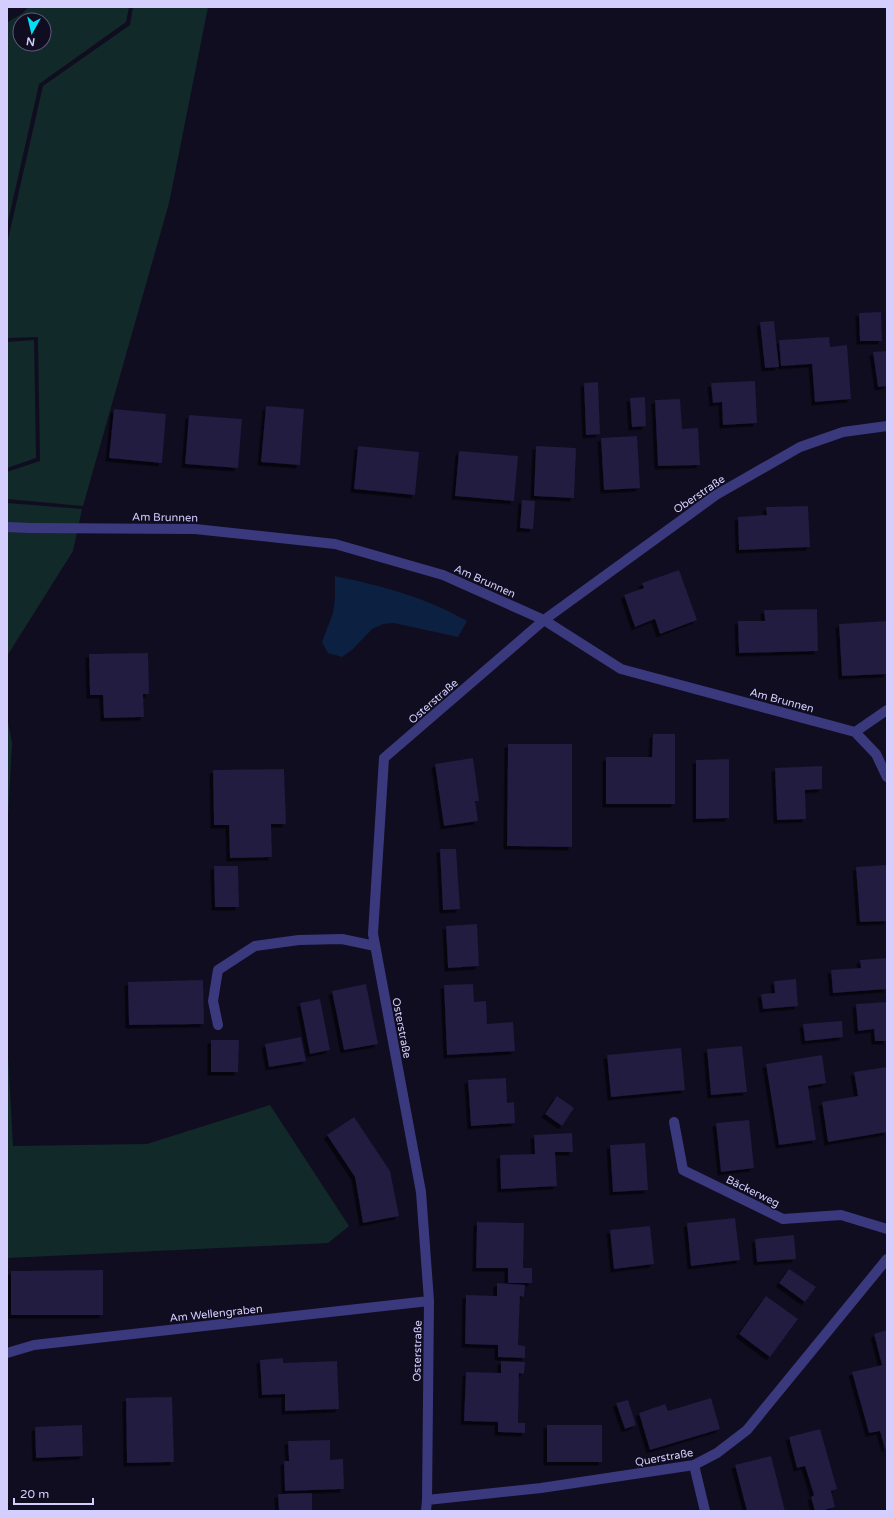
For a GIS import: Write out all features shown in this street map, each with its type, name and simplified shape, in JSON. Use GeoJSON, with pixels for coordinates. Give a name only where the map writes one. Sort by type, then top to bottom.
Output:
{"type":"FeatureCollection","features":[{"type":"Feature","properties":{"kind":"street","name":"Oberstraße"},"geometry":{"type":"LineString","coordinates":[[544,620],[716,495],[800,447],[843,432],[887,426]]}},
{"type":"Feature","properties":{"kind":"street","name":"Am Brunnen"},"geometry":{"type":"LineString","coordinates":[[7,527],[196,528],[335,544],[442,575],[544,620],[621,669],[855,732]]}},
{"type":"Feature","properties":{"kind":"street","name":"Osterstraße"},"geometry":{"type":"LineString","coordinates":[[426,1511],[429,1301],[421,1192],[373,934],[384,758],[544,620]]}},
{"type":"Feature","properties":{"kind":"street"},"geometry":{"type":"LineString","coordinates":[[887,710],[855,732],[876,754],[887,777]]}},
{"type":"Feature","properties":{"kind":"street"},"geometry":{"type":"LineString","coordinates":[[218,1025],[213,1001],[218,970],[255,946],[299,940],[342,939],[375,946]]}},
{"type":"Feature","properties":{"kind":"street","name":"Bäckerweg"},"geometry":{"type":"LineString","coordinates":[[674,1122],[683,1170],[783,1219],[841,1215],[887,1229]]}},
{"type":"Feature","properties":{"kind":"street","name":"Querstraße"},"geometry":{"type":"LineString","coordinates":[[427,1500],[541,1488],[694,1465],[717,1453],[747,1430],[887,1259]]}},
{"type":"Feature","properties":{"kind":"street","name":"Am Wellengraben"},"geometry":{"type":"LineString","coordinates":[[7,1353],[34,1345],[429,1301]]}},
{"type":"Feature","properties":{"kind":"street"},"geometry":{"type":"LineString","coordinates":[[694,1465],[705,1511]]}},
{"type":"Feature","properties":{"kind":"green space"},"geometry":{"type":"Polygon","coordinates":[[[28,7],[129,7],[126,22],[39,84],[7,226],[7,23],[12,20],[12,52],[52,52],[52,12],[23,12],[28,7]]]}},
{"type":"Feature","properties":{"kind":"green space"},"geometry":{"type":"Polygon","coordinates":[[[133,7],[208,7],[169,203],[83,506],[7,499],[7,472],[40,461],[38,337],[7,338],[7,244],[43,86],[130,25],[133,7]]]}},
{"type":"Feature","properties":{"kind":"green space"},"geometry":{"type":"Polygon","coordinates":[[[34,340],[36,458],[7,468],[7,342],[34,340]]]}},
{"type":"Feature","properties":{"kind":"green space"},"geometry":{"type":"Polygon","coordinates":[[[7,503],[82,509],[73,551],[7,656],[7,503]]]}},
{"type":"Feature","properties":{"kind":"green space"},"geometry":{"type":"Polygon","coordinates":[[[7,717],[12,743],[7,835],[7,717]]]}},
{"type":"Feature","properties":{"kind":"green space"},"geometry":{"type":"Polygon","coordinates":[[[7,1038],[13,1146],[147,1144],[270,1105],[349,1226],[328,1243],[7,1258],[7,1038]]]}},
{"type":"Feature","properties":{"kind":"water"},"geometry":{"type":"Polygon","coordinates":[[[335,576],[403,593],[435,605],[467,621],[458,637],[394,623],[383,624],[372,629],[353,649],[342,657],[328,653],[322,642],[333,613],[335,599],[335,576]]]}},
{"type":"Feature","properties":{"kind":"building"},"geometry":{"type":"Polygon","coordinates":[[[881,312],[882,341],[860,341],[859,313],[881,312]]]}},
{"type":"Feature","properties":{"kind":"building"},"geometry":{"type":"Polygon","coordinates":[[[774,321],[779,367],[765,368],[760,322],[774,321]]]}},
{"type":"Feature","properties":{"kind":"building"},"geometry":{"type":"Polygon","coordinates":[[[829,337],[830,347],[847,345],[851,399],[815,402],[812,364],[781,366],[779,340],[829,337]]]}},
{"type":"Feature","properties":{"kind":"building"},"geometry":{"type":"Polygon","coordinates":[[[887,351],[887,386],[878,387],[873,352],[887,351]]]}},
{"type":"Feature","properties":{"kind":"building"},"geometry":{"type":"Polygon","coordinates":[[[755,381],[757,423],[723,425],[722,402],[713,403],[711,383],[755,381]]]}},
{"type":"Feature","properties":{"kind":"building"},"geometry":{"type":"Polygon","coordinates":[[[598,382],[600,434],[586,435],[584,383],[598,382]]]}},
{"type":"Feature","properties":{"kind":"building"},"geometry":{"type":"Polygon","coordinates":[[[645,397],[646,426],[632,427],[630,398],[645,397]]]}},
{"type":"Feature","properties":{"kind":"building"},"geometry":{"type":"Polygon","coordinates":[[[680,399],[682,429],[698,428],[700,465],[658,466],[655,400],[680,399]]]}},
{"type":"Feature","properties":{"kind":"building"},"geometry":{"type":"Polygon","coordinates":[[[266,406],[304,409],[300,465],[261,462],[266,406]]]}},
{"type":"Feature","properties":{"kind":"building"},"geometry":{"type":"Polygon","coordinates":[[[114,409],[166,414],[162,463],[109,458],[114,409]]]}},
{"type":"Feature","properties":{"kind":"building"},"geometry":{"type":"Polygon","coordinates":[[[189,415],[242,419],[238,468],[185,464],[189,415]]]}},
{"type":"Feature","properties":{"kind":"building"},"geometry":{"type":"Polygon","coordinates":[[[637,436],[640,488],[604,490],[601,438],[637,436]]]}},
{"type":"Feature","properties":{"kind":"building"},"geometry":{"type":"Polygon","coordinates":[[[358,446],[419,452],[415,495],[354,489],[358,446]]]}},
{"type":"Feature","properties":{"kind":"building"},"geometry":{"type":"Polygon","coordinates":[[[536,446],[576,448],[574,498],[534,496],[536,446]]]}},
{"type":"Feature","properties":{"kind":"building"},"geometry":{"type":"Polygon","coordinates":[[[459,451],[518,456],[514,501],[455,496],[459,451]]]}},
{"type":"Feature","properties":{"kind":"building"},"geometry":{"type":"Polygon","coordinates":[[[522,500],[535,501],[533,529],[520,528],[522,500]]]}},
{"type":"Feature","properties":{"kind":"building"},"geometry":{"type":"Polygon","coordinates":[[[808,506],[810,547],[739,550],[738,517],[767,515],[766,507],[808,506]]]}},
{"type":"Feature","properties":{"kind":"building"},"geometry":{"type":"Polygon","coordinates":[[[679,570],[697,620],[660,634],[655,619],[635,627],[624,595],[644,588],[642,583],[679,570]]]}},
{"type":"Feature","properties":{"kind":"building"},"geometry":{"type":"Polygon","coordinates":[[[817,609],[818,651],[739,653],[738,621],[765,621],[764,610],[817,609]]]}},
{"type":"Feature","properties":{"kind":"building"},"geometry":{"type":"Polygon","coordinates":[[[887,621],[887,674],[842,676],[839,624],[887,621]]]}},
{"type":"Feature","properties":{"kind":"building"},"geometry":{"type":"Polygon","coordinates":[[[148,653],[149,694],[143,694],[144,717],[104,718],[103,695],[90,695],[89,654],[148,653]]]}},
{"type":"Feature","properties":{"kind":"building"},"geometry":{"type":"Polygon","coordinates":[[[653,734],[675,734],[675,804],[606,804],[606,757],[652,757],[653,734]]]}},
{"type":"Feature","properties":{"kind":"building"},"geometry":{"type":"Polygon","coordinates":[[[508,744],[572,744],[572,847],[507,846],[508,744]]]}},
{"type":"Feature","properties":{"kind":"building"},"geometry":{"type":"Polygon","coordinates":[[[473,758],[479,801],[475,801],[478,821],[444,826],[435,764],[473,758]]]}},
{"type":"Feature","properties":{"kind":"building"},"geometry":{"type":"Polygon","coordinates":[[[729,759],[729,818],[696,819],[696,760],[729,759]]]}},
{"type":"Feature","properties":{"kind":"building"},"geometry":{"type":"Polygon","coordinates":[[[822,766],[822,789],[805,790],[806,819],[777,820],[775,768],[822,766]]]}},
{"type":"Feature","properties":{"kind":"building"},"geometry":{"type":"Polygon","coordinates":[[[284,769],[286,824],[271,824],[272,857],[230,858],[229,825],[214,825],[213,770],[284,769]]]}},
{"type":"Feature","properties":{"kind":"building"},"geometry":{"type":"Polygon","coordinates":[[[440,849],[456,849],[460,909],[443,910],[440,849]]]}},
{"type":"Feature","properties":{"kind":"building"},"geometry":{"type":"Polygon","coordinates":[[[887,865],[887,921],[860,922],[856,867],[887,865]]]}},
{"type":"Feature","properties":{"kind":"building"},"geometry":{"type":"Polygon","coordinates":[[[214,866],[238,866],[239,907],[215,907],[214,866]]]}},
{"type":"Feature","properties":{"kind":"building"},"geometry":{"type":"Polygon","coordinates":[[[477,924],[479,966],[448,968],[446,926],[477,924]]]}},
{"type":"Feature","properties":{"kind":"building"},"geometry":{"type":"Polygon","coordinates":[[[887,958],[887,989],[833,993],[831,970],[861,968],[860,960],[887,958]]]}},
{"type":"Feature","properties":{"kind":"building"},"geometry":{"type":"Polygon","coordinates":[[[796,979],[798,1006],[763,1009],[761,994],[775,993],[774,981],[796,979]]]}},
{"type":"Feature","properties":{"kind":"building"},"geometry":{"type":"Polygon","coordinates":[[[203,980],[204,1024],[129,1025],[128,982],[203,980]]]}},
{"type":"Feature","properties":{"kind":"building"},"geometry":{"type":"Polygon","coordinates":[[[366,984],[378,1044],[344,1050],[332,991],[366,984]]]}},
{"type":"Feature","properties":{"kind":"building"},"geometry":{"type":"Polygon","coordinates":[[[473,984],[474,1002],[486,1001],[487,1024],[513,1022],[515,1051],[447,1055],[444,985],[473,984]]]}},
{"type":"Feature","properties":{"kind":"building"},"geometry":{"type":"Polygon","coordinates":[[[320,999],[330,1050],[310,1054],[300,1003],[320,999]]]}},
{"type":"Feature","properties":{"kind":"building"},"geometry":{"type":"Polygon","coordinates":[[[887,1002],[887,1041],[875,1041],[874,1029],[858,1031],[856,1004],[887,1002]]]}},
{"type":"Feature","properties":{"kind":"building"},"geometry":{"type":"Polygon","coordinates":[[[842,1021],[843,1037],[805,1041],[803,1024],[842,1021]]]}},
{"type":"Feature","properties":{"kind":"building"},"geometry":{"type":"Polygon","coordinates":[[[301,1037],[306,1061],[269,1067],[265,1044],[301,1037]]]}},
{"type":"Feature","properties":{"kind":"building"},"geometry":{"type":"Polygon","coordinates":[[[211,1040],[239,1040],[238,1072],[211,1072],[211,1040]]]}},
{"type":"Feature","properties":{"kind":"building"},"geometry":{"type":"Polygon","coordinates":[[[742,1046],[747,1092],[711,1095],[707,1049],[742,1046]]]}},
{"type":"Feature","properties":{"kind":"building"},"geometry":{"type":"Polygon","coordinates":[[[681,1048],[685,1090],[611,1097],[607,1055],[681,1048]]]}},
{"type":"Feature","properties":{"kind":"building"},"geometry":{"type":"Polygon","coordinates":[[[822,1055],[826,1083],[808,1086],[816,1140],[779,1145],[766,1064],[822,1055]]]}},
{"type":"Feature","properties":{"kind":"building"},"geometry":{"type":"Polygon","coordinates":[[[887,1067],[887,1132],[828,1142],[822,1102],[858,1096],[854,1072],[887,1067]]]}},
{"type":"Feature","properties":{"kind":"building"},"geometry":{"type":"Polygon","coordinates":[[[506,1078],[507,1103],[514,1102],[515,1123],[471,1126],[468,1080],[506,1078]]]}},
{"type":"Feature","properties":{"kind":"building"},"geometry":{"type":"Polygon","coordinates":[[[557,1096],[574,1108],[562,1126],[545,1114],[557,1096]]]}},
{"type":"Feature","properties":{"kind":"building"},"geometry":{"type":"Polygon","coordinates":[[[354,1117],[390,1171],[399,1216],[363,1223],[355,1177],[327,1135],[354,1117]]]}},
{"type":"Feature","properties":{"kind":"building"},"geometry":{"type":"Polygon","coordinates":[[[749,1120],[754,1168],[721,1172],[716,1123],[749,1120]]]}},
{"type":"Feature","properties":{"kind":"building"},"geometry":{"type":"Polygon","coordinates":[[[572,1133],[573,1152],[555,1152],[557,1186],[501,1189],[500,1155],[535,1154],[534,1135],[572,1133]]]}},
{"type":"Feature","properties":{"kind":"building"},"geometry":{"type":"Polygon","coordinates":[[[645,1143],[648,1190],[613,1192],[610,1145],[645,1143]]]}},
{"type":"Feature","properties":{"kind":"building"},"geometry":{"type":"Polygon","coordinates":[[[735,1218],[740,1260],[691,1266],[687,1223],[735,1218]]]}},
{"type":"Feature","properties":{"kind":"building"},"geometry":{"type":"Polygon","coordinates":[[[477,1222],[524,1223],[523,1268],[532,1268],[532,1283],[508,1283],[508,1268],[476,1268],[477,1222]]]}},
{"type":"Feature","properties":{"kind":"building"},"geometry":{"type":"Polygon","coordinates":[[[650,1226],[654,1264],[614,1269],[610,1230],[650,1226]]]}},
{"type":"Feature","properties":{"kind":"building"},"geometry":{"type":"Polygon","coordinates":[[[794,1235],[796,1259],[757,1262],[755,1239],[794,1235]]]}},
{"type":"Feature","properties":{"kind":"building"},"geometry":{"type":"Polygon","coordinates":[[[789,1269],[816,1287],[805,1302],[779,1283],[789,1269]]]}},
{"type":"Feature","properties":{"kind":"building"},"geometry":{"type":"Polygon","coordinates":[[[103,1270],[103,1315],[11,1315],[11,1271],[103,1270]]]}},
{"type":"Feature","properties":{"kind":"building"},"geometry":{"type":"Polygon","coordinates":[[[497,1283],[525,1285],[524,1297],[520,1296],[518,1345],[525,1346],[525,1358],[498,1357],[498,1345],[465,1344],[466,1295],[497,1296],[497,1283]]]}},
{"type":"Feature","properties":{"kind":"building"},"geometry":{"type":"Polygon","coordinates":[[[766,1296],[798,1319],[770,1357],[739,1334],[766,1296]]]}},
{"type":"Feature","properties":{"kind":"building"},"geometry":{"type":"Polygon","coordinates":[[[887,1330],[887,1448],[885,1449],[880,1431],[869,1433],[852,1372],[882,1365],[874,1334],[887,1330]]]}},
{"type":"Feature","properties":{"kind":"building"},"geometry":{"type":"Polygon","coordinates":[[[283,1358],[283,1363],[337,1361],[339,1409],[285,1411],[285,1394],[262,1395],[260,1360],[283,1358]]]}},
{"type":"Feature","properties":{"kind":"building"},"geometry":{"type":"Polygon","coordinates":[[[501,1361],[525,1362],[524,1374],[519,1373],[518,1423],[525,1423],[525,1433],[498,1432],[498,1422],[464,1421],[466,1372],[501,1373],[501,1361]]]}},
{"type":"Feature","properties":{"kind":"building"},"geometry":{"type":"Polygon","coordinates":[[[172,1397],[174,1462],[127,1463],[126,1398],[172,1397]]]}},
{"type":"Feature","properties":{"kind":"building"},"geometry":{"type":"Polygon","coordinates":[[[711,1398],[720,1429],[650,1450],[639,1413],[665,1404],[668,1411],[711,1398]]]}},
{"type":"Feature","properties":{"kind":"building"},"geometry":{"type":"Polygon","coordinates":[[[628,1400],[636,1425],[625,1429],[616,1403],[628,1400]]]}},
{"type":"Feature","properties":{"kind":"building"},"geometry":{"type":"Polygon","coordinates":[[[82,1425],[83,1456],[36,1458],[35,1427],[82,1425]]]}},
{"type":"Feature","properties":{"kind":"building"},"geometry":{"type":"Polygon","coordinates":[[[547,1425],[602,1425],[602,1462],[547,1462],[547,1425]]]}},
{"type":"Feature","properties":{"kind":"building"},"geometry":{"type":"Polygon","coordinates":[[[820,1429],[837,1489],[831,1491],[835,1507],[815,1511],[811,1497],[814,1495],[805,1466],[797,1468],[789,1437],[820,1429]]]}},
{"type":"Feature","properties":{"kind":"building"},"geometry":{"type":"Polygon","coordinates":[[[330,1440],[330,1460],[343,1459],[344,1489],[285,1491],[284,1461],[289,1461],[288,1441],[330,1440]]]}},
{"type":"Feature","properties":{"kind":"building"},"geometry":{"type":"Polygon","coordinates":[[[771,1456],[785,1511],[747,1511],[735,1465],[771,1456]]]}},
{"type":"Feature","properties":{"kind":"building"},"geometry":{"type":"Polygon","coordinates":[[[312,1493],[312,1511],[279,1511],[278,1494],[312,1493]]]}}]}
